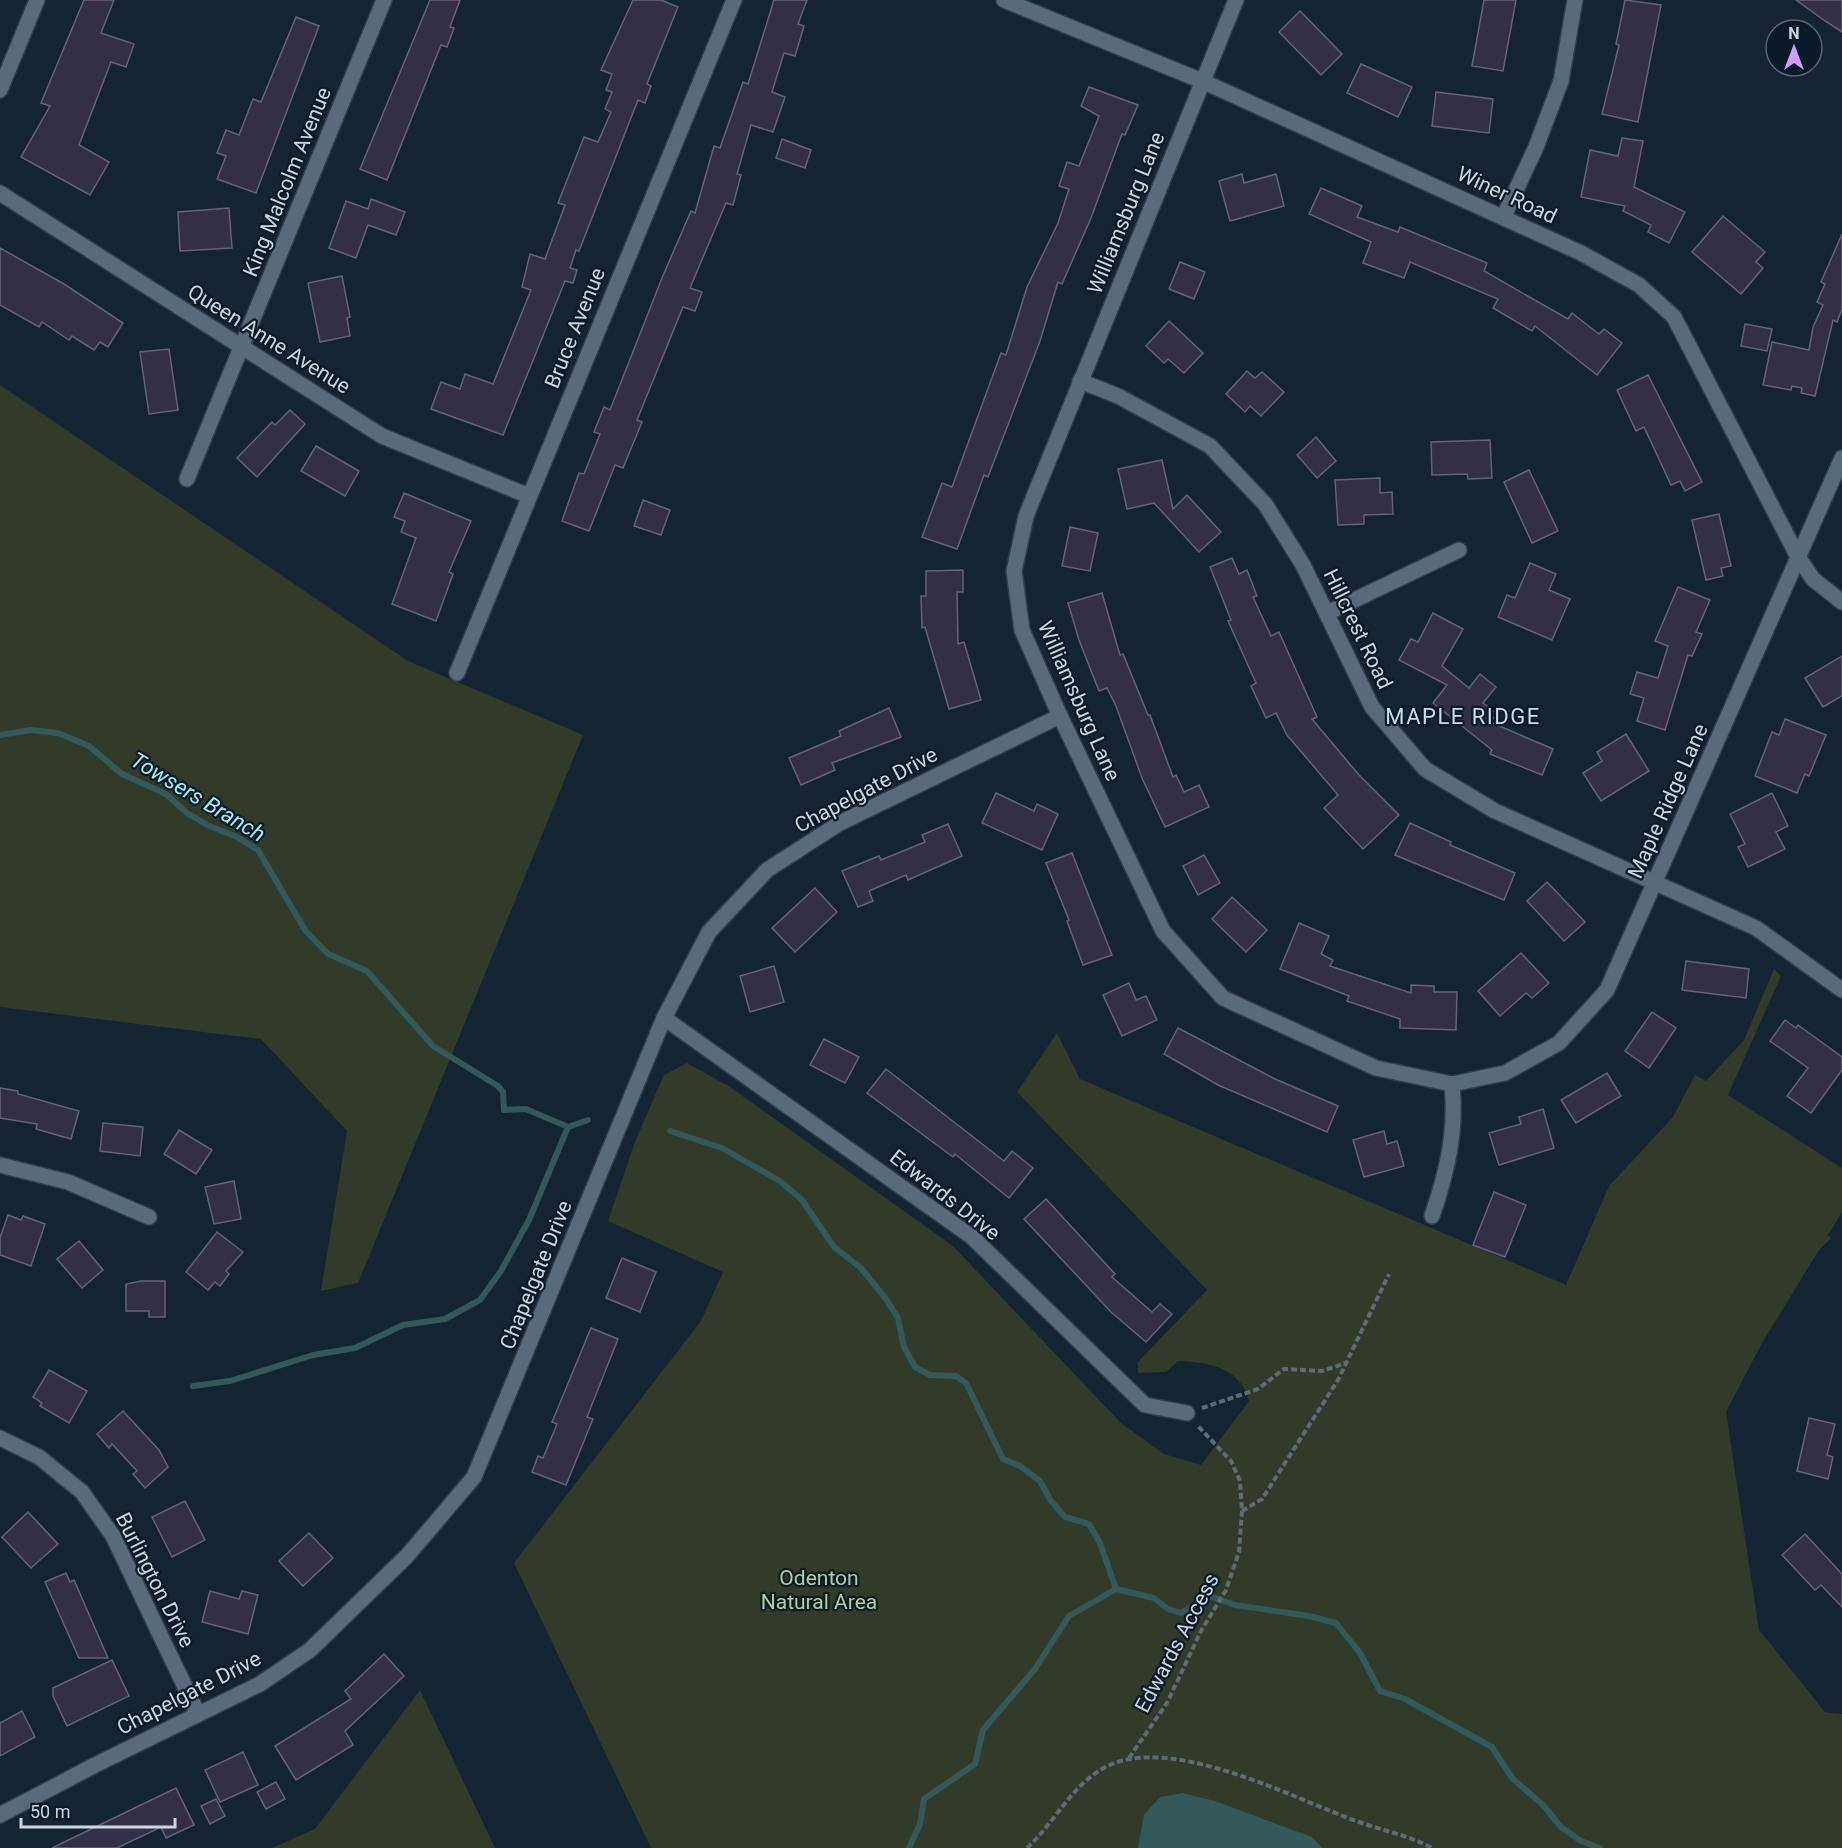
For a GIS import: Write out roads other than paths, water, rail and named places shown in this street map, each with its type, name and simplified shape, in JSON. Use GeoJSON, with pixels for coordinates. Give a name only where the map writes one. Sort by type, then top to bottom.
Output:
{"type":"FeatureCollection","features":[{"type":"Feature","properties":{"kind":"street"},"geometry":{"type":"LineString","coordinates":[[0,90],[37,0]]}},
{"type":"Feature","properties":{"kind":"street","name":"King Malcolm Avenue"},"geometry":{"type":"LineString","coordinates":[[187,479],[384,0]]}},
{"type":"Feature","properties":{"kind":"street","name":"Bruce Avenue"},"geometry":{"type":"LineString","coordinates":[[457,673],[734,0]]}},
{"type":"Feature","properties":{"kind":"street","name":"Winer Road"},"geometry":{"type":"LineString","coordinates":[[1004,0],[1202,81],[1504,216],[1581,253],[1639,285],[1674,316],[1798,557],[1813,579],[1842,602]]}},
{"type":"Feature","properties":{"kind":"street","name":"Williamsburg Lane"},"geometry":{"type":"LineString","coordinates":[[1236,0],[1026,516],[1014,571],[1022,630],[1060,716],[1163,931],[1223,998],[1376,1068],[1452,1084]]}},
{"type":"Feature","properties":{"kind":"street"},"geometry":{"type":"LineString","coordinates":[[1504,216],[1536,147],[1561,81],[1575,0]]}},
{"type":"Feature","properties":{"kind":"street","name":"Queen Anne Avenue"},"geometry":{"type":"LineString","coordinates":[[0,193],[382,436],[529,496]]}},
{"type":"Feature","properties":{"kind":"street","name":"Hillcrest Road"},"geometry":{"type":"LineString","coordinates":[[1080,381],[1118,396],[1210,446],[1265,504],[1303,565],[1372,707],[1425,769],[1496,811],[1756,928],[1842,990]]}},
{"type":"Feature","properties":{"kind":"street","name":"Maple Ridge Lane"},"geometry":{"type":"LineString","coordinates":[[1452,1084],[1505,1073],[1559,1043],[1607,990],[1842,458]]}},
{"type":"Feature","properties":{"kind":"street"},"geometry":{"type":"LineString","coordinates":[[1327,613],[1459,550]]}},
{"type":"Feature","properties":{"kind":"street","name":"Chapelgate Drive"},"geometry":{"type":"LineString","coordinates":[[0,1815],[260,1684],[310,1650],[407,1556],[474,1477],[664,1018],[709,932],[767,870],[840,823],[1060,716]]}},
{"type":"Feature","properties":{"kind":"street","name":"Edwards Drive"},"geometry":{"type":"LineString","coordinates":[[664,1018],[972,1237],[1145,1405],[1187,1413]]}},
{"type":"Feature","properties":{"kind":"street"},"geometry":{"type":"LineString","coordinates":[[1432,1216],[1448,1169],[1455,1114],[1452,1084]]}},
{"type":"Feature","properties":{"kind":"street"},"geometry":{"type":"LineString","coordinates":[[0,1165],[68,1182],[149,1218]]}},
{"type":"Feature","properties":{"kind":"street","name":"Burlington Drive"},"geometry":{"type":"LineString","coordinates":[[0,1438],[39,1457],[82,1492],[113,1536],[198,1714]]}},
{"type":"Feature","properties":{"kind":"waterway","name":"Towsers Branch"},"geometry":{"type":"LineString","coordinates":[[0,735],[31,730],[58,733],[89,746],[122,774],[166,794],[187,813],[258,850],[305,930],[328,954],[367,971],[433,1046],[498,1086],[503,1092],[504,1110],[526,1109],[568,1127],[588,1120]]}},
{"type":"Feature","properties":{"kind":"waterway"},"geometry":{"type":"LineString","coordinates":[[193,1386],[230,1381],[313,1355],[355,1348],[403,1325],[445,1319],[480,1300],[501,1271],[529,1220],[568,1127]]}},
{"type":"Feature","properties":{"kind":"waterway","name":"Towsers Branch"},"geometry":{"type":"LineString","coordinates":[[670,1131],[722,1148],[780,1181],[802,1200],[834,1247],[861,1268],[886,1299],[898,1318],[904,1347],[915,1367],[930,1375],[956,1376],[966,1383],[1003,1459],[1020,1466],[1040,1481],[1051,1501],[1065,1517],[1089,1524],[1100,1543],[1116,1589],[1154,1598],[1168,1609],[1181,1613],[1210,1596],[1235,1605],[1309,1616],[1336,1623],[1360,1653],[1380,1691],[1405,1699],[1492,1747],[1512,1778],[1543,1805],[1561,1827],[1581,1841],[1600,1848]]}},
{"type":"Feature","properties":{"kind":"waterway"},"geometry":{"type":"LineString","coordinates":[[909,1848],[920,1824],[924,1799],[975,1764],[983,1730],[1035,1669],[1069,1616],[1116,1589]]}},
{"type":"Feature","properties":{"kind":"district","name":"MAPLE RIDGE"},"geometry":{"type":"Point","coordinates":[1463,716]}},
{"type":"Feature","properties":{"kind":"park label","name":"Odenton Natural Area"},"geometry":{"type":"Point","coordinates":[819,1590]}}]}
